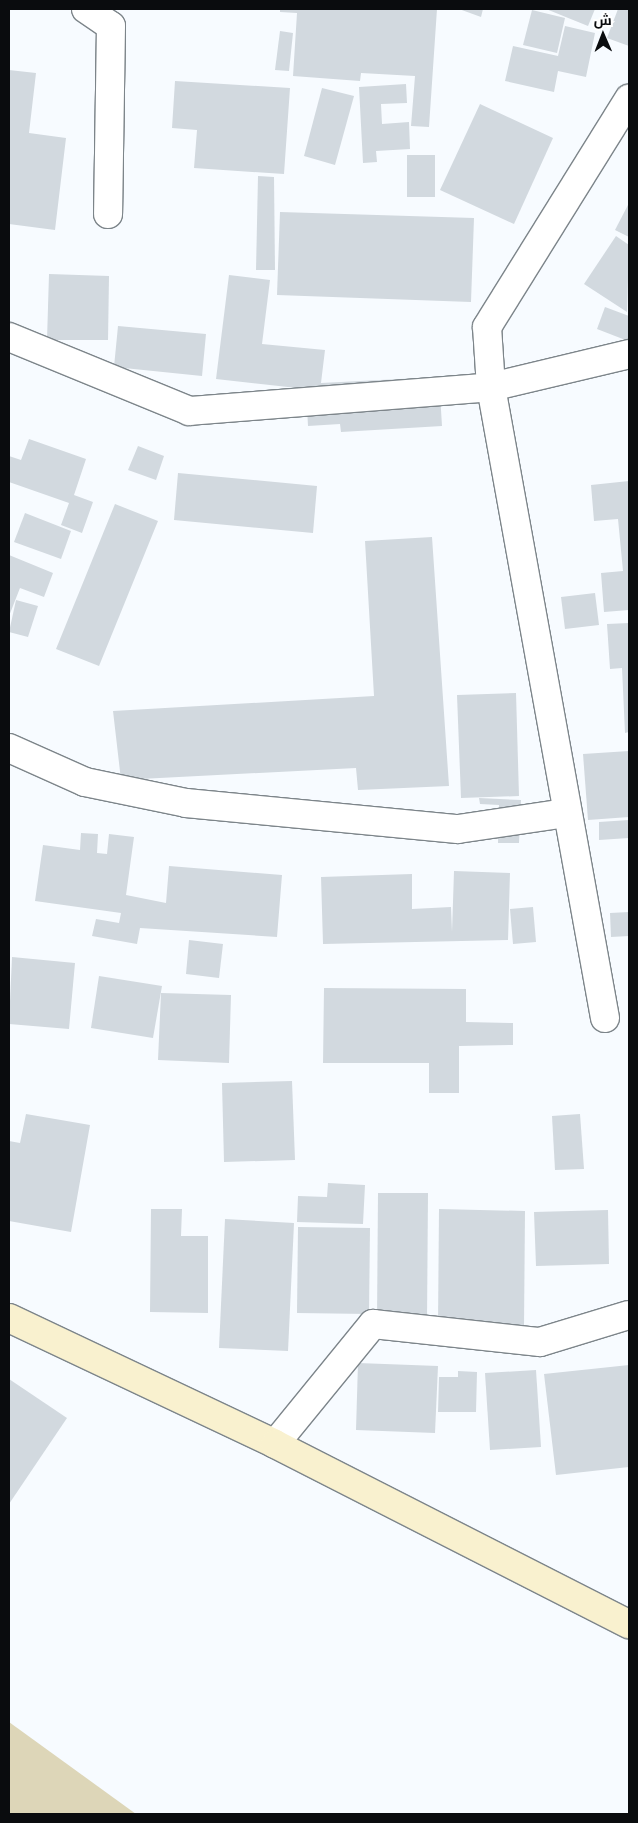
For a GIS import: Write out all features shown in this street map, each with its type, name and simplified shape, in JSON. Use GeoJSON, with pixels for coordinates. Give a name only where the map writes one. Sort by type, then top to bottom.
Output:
{"type":"FeatureCollection","features":[{"type":"Feature","properties":{"kind":"main road"},"geometry":{"type":"LineString","coordinates":[[9,1318],[275,1444],[629,1624]]}},
{"type":"Feature","properties":{"kind":"street"},"geometry":{"type":"LineString","coordinates":[[86,9],[111,26],[108,214]]}},
{"type":"Feature","properties":{"kind":"street"},"geometry":{"type":"LineString","coordinates":[[605,1018],[491,387],[487,327],[629,99]]}},
{"type":"Feature","properties":{"kind":"street"},"geometry":{"type":"LineString","coordinates":[[9,337],[189,411],[491,387],[629,354]]}},
{"type":"Feature","properties":{"kind":"street"},"geometry":{"type":"LineString","coordinates":[[9,748],[85,782],[186,803],[458,829],[567,812]]}},
{"type":"Feature","properties":{"kind":"street"},"geometry":{"type":"LineString","coordinates":[[275,1444],[373,1324],[540,1342],[629,1315]]}},
{"type":"Feature","properties":{"kind":"shaded area"},"geometry":{"type":"Polygon","coordinates":[[[9,1722],[136,1814],[9,1814],[9,1722]]]}},
{"type":"Feature","properties":{"kind":"building"},"geometry":{"type":"Polygon","coordinates":[[[280,9],[437,9],[429,127],[411,126],[415,76],[361,73],[360,81],[293,76],[297,13],[280,12],[280,9]]]}},
{"type":"Feature","properties":{"kind":"building"},"geometry":{"type":"Polygon","coordinates":[[[459,9],[483,9],[481,17],[459,9]]]}},
{"type":"Feature","properties":{"kind":"building"},"geometry":{"type":"Polygon","coordinates":[[[546,9],[595,9],[588,26],[546,9]]]}},
{"type":"Feature","properties":{"kind":"building"},"geometry":{"type":"Polygon","coordinates":[[[618,9],[629,9],[629,46],[607,38],[618,9]]]}},
{"type":"Feature","properties":{"kind":"building"},"geometry":{"type":"Polygon","coordinates":[[[532,10],[565,18],[557,53],[523,45],[532,10]]]}},
{"type":"Feature","properties":{"kind":"building"},"geometry":{"type":"Polygon","coordinates":[[[565,26],[595,33],[586,77],[558,71],[554,92],[505,81],[513,46],[558,56],[565,26]]]}},
{"type":"Feature","properties":{"kind":"building"},"geometry":{"type":"Polygon","coordinates":[[[280,31],[293,33],[289,71],[275,70],[280,31]]]}},
{"type":"Feature","properties":{"kind":"building"},"geometry":{"type":"Polygon","coordinates":[[[9,70],[36,73],[29,133],[66,138],[55,230],[9,224],[9,70]]]}},
{"type":"Feature","properties":{"kind":"building"},"geometry":{"type":"Polygon","coordinates":[[[175,81],[290,88],[284,174],[194,168],[197,130],[172,128],[175,81]]]}},
{"type":"Feature","properties":{"kind":"building"},"geometry":{"type":"Polygon","coordinates":[[[406,84],[407,103],[381,104],[382,124],[409,122],[410,149],[376,151],[377,162],[363,163],[359,87],[406,84]]]}},
{"type":"Feature","properties":{"kind":"building"},"geometry":{"type":"Polygon","coordinates":[[[322,88],[354,96],[335,165],[304,156],[322,88]]]}},
{"type":"Feature","properties":{"kind":"building"},"geometry":{"type":"Polygon","coordinates":[[[480,104],[553,138],[514,224],[440,190],[480,104]]]}},
{"type":"Feature","properties":{"kind":"building"},"geometry":{"type":"Polygon","coordinates":[[[407,155],[435,155],[435,197],[407,197],[407,155]]]}},
{"type":"Feature","properties":{"kind":"building"},"geometry":{"type":"Polygon","coordinates":[[[258,176],[274,177],[275,270],[256,270],[258,176]]]}},
{"type":"Feature","properties":{"kind":"building"},"geometry":{"type":"Polygon","coordinates":[[[629,203],[629,237],[615,230],[629,203]]]}},
{"type":"Feature","properties":{"kind":"building"},"geometry":{"type":"Polygon","coordinates":[[[280,212],[474,218],[471,302],[277,295],[280,212]]]}},
{"type":"Feature","properties":{"kind":"building"},"geometry":{"type":"Polygon","coordinates":[[[616,236],[629,245],[627,312],[584,284],[616,236]]]}},
{"type":"Feature","properties":{"kind":"building"},"geometry":{"type":"Polygon","coordinates":[[[49,274],[109,276],[108,340],[47,340],[49,274]]]}},
{"type":"Feature","properties":{"kind":"building"},"geometry":{"type":"Polygon","coordinates":[[[229,275],[270,280],[262,344],[325,350],[321,383],[439,377],[442,426],[341,432],[340,424],[308,426],[306,389],[216,379],[229,275]]]}},
{"type":"Feature","properties":{"kind":"building"},"geometry":{"type":"Polygon","coordinates":[[[605,307],[629,316],[628,341],[597,329],[605,307]]]}},
{"type":"Feature","properties":{"kind":"building"},"geometry":{"type":"Polygon","coordinates":[[[118,326],[206,334],[202,376],[114,367],[118,326]]]}},
{"type":"Feature","properties":{"kind":"building"},"geometry":{"type":"Polygon","coordinates":[[[29,439],[86,459],[74,495],[93,502],[82,533],[61,525],[69,503],[9,482],[9,456],[21,460],[29,439]]]}},
{"type":"Feature","properties":{"kind":"building"},"geometry":{"type":"Polygon","coordinates":[[[138,446],[164,456],[156,480],[128,470],[138,446]]]}},
{"type":"Feature","properties":{"kind":"building"},"geometry":{"type":"Polygon","coordinates":[[[178,473],[317,486],[313,533],[174,520],[178,473]]]}},
{"type":"Feature","properties":{"kind":"building"},"geometry":{"type":"Polygon","coordinates":[[[629,481],[629,610],[604,612],[601,573],[623,571],[618,519],[594,521],[591,485],[629,481]]]}},
{"type":"Feature","properties":{"kind":"building"},"geometry":{"type":"Polygon","coordinates":[[[115,504],[158,521],[99,666],[56,649],[115,504]]]}},
{"type":"Feature","properties":{"kind":"building"},"geometry":{"type":"Polygon","coordinates":[[[25,513],[71,531],[61,559],[14,542],[25,513]]]}},
{"type":"Feature","properties":{"kind":"building"},"geometry":{"type":"Polygon","coordinates":[[[432,537],[449,786],[358,790],[356,768],[121,780],[113,711],[374,696],[365,541],[432,537]]]}},
{"type":"Feature","properties":{"kind":"building"},"geometry":{"type":"Polygon","coordinates":[[[9,555],[53,573],[44,597],[20,588],[9,616],[9,555]]]}},
{"type":"Feature","properties":{"kind":"building"},"geometry":{"type":"Polygon","coordinates":[[[595,593],[599,625],[565,629],[561,597],[595,593]]]}},
{"type":"Feature","properties":{"kind":"building"},"geometry":{"type":"Polygon","coordinates":[[[16,600],[38,606],[28,637],[9,632],[16,600]]]}},
{"type":"Feature","properties":{"kind":"building"},"geometry":{"type":"Polygon","coordinates":[[[629,623],[629,732],[625,733],[622,668],[610,669],[607,624],[629,623]]]}},
{"type":"Feature","properties":{"kind":"building"},"geometry":{"type":"Polygon","coordinates":[[[516,693],[519,796],[461,798],[457,695],[516,693]]]}},
{"type":"Feature","properties":{"kind":"building"},"geometry":{"type":"Polygon","coordinates":[[[629,751],[629,817],[588,820],[583,754],[629,751]]]}},
{"type":"Feature","properties":{"kind":"building"},"geometry":{"type":"Polygon","coordinates":[[[479,798],[521,800],[519,843],[498,843],[499,805],[480,804],[479,798]]]}},
{"type":"Feature","properties":{"kind":"building"},"geometry":{"type":"Polygon","coordinates":[[[629,820],[629,838],[599,840],[599,822],[629,820]]]}},
{"type":"Feature","properties":{"kind":"building"},"geometry":{"type":"Polygon","coordinates":[[[81,833],[98,834],[97,853],[107,854],[109,834],[134,837],[126,895],[166,903],[169,866],[282,875],[277,937],[140,928],[137,944],[92,936],[96,919],[119,923],[121,913],[35,901],[43,845],[80,850],[81,833]]]}},
{"type":"Feature","properties":{"kind":"building"},"geometry":{"type":"Polygon","coordinates":[[[454,871],[510,873],[508,940],[323,944],[321,877],[412,874],[412,909],[451,907],[452,932],[454,871]]]}},
{"type":"Feature","properties":{"kind":"building"},"geometry":{"type":"Polygon","coordinates":[[[533,907],[536,942],[513,944],[510,909],[533,907]]]}},
{"type":"Feature","properties":{"kind":"building"},"geometry":{"type":"Polygon","coordinates":[[[629,912],[629,936],[611,937],[610,913],[629,912]]]}},
{"type":"Feature","properties":{"kind":"building"},"geometry":{"type":"Polygon","coordinates":[[[189,940],[223,944],[219,978],[186,974],[189,940]]]}},
{"type":"Feature","properties":{"kind":"building"},"geometry":{"type":"Polygon","coordinates":[[[12,957],[75,963],[69,1029],[9,1024],[12,957]]]}},
{"type":"Feature","properties":{"kind":"building"},"geometry":{"type":"Polygon","coordinates":[[[99,976],[162,986],[153,1038],[91,1028],[99,976]]]}},
{"type":"Feature","properties":{"kind":"building"},"geometry":{"type":"Polygon","coordinates":[[[324,988],[466,989],[466,1022],[513,1023],[513,1045],[459,1046],[459,1093],[429,1093],[429,1063],[323,1063],[324,988]]]}},
{"type":"Feature","properties":{"kind":"building"},"geometry":{"type":"Polygon","coordinates":[[[161,993],[231,995],[229,1063],[158,1060],[161,993]]]}},
{"type":"Feature","properties":{"kind":"building"},"geometry":{"type":"Polygon","coordinates":[[[292,1081],[295,1160],[224,1162],[222,1083],[292,1081]]]}},
{"type":"Feature","properties":{"kind":"building"},"geometry":{"type":"Polygon","coordinates":[[[26,1114],[90,1125],[71,1232],[9,1221],[9,1141],[20,1143],[26,1114]]]}},
{"type":"Feature","properties":{"kind":"building"},"geometry":{"type":"Polygon","coordinates":[[[580,1114],[584,1169],[555,1170],[552,1116],[580,1114]]]}},
{"type":"Feature","properties":{"kind":"building"},"geometry":{"type":"Polygon","coordinates":[[[328,1183],[365,1185],[363,1224],[297,1222],[298,1196],[327,1197],[328,1183]]]}},
{"type":"Feature","properties":{"kind":"building"},"geometry":{"type":"Polygon","coordinates":[[[378,1193],[428,1193],[427,1321],[377,1320],[378,1193]]]}},
{"type":"Feature","properties":{"kind":"building"},"geometry":{"type":"Polygon","coordinates":[[[151,1209],[182,1209],[181,1236],[208,1236],[208,1313],[150,1312],[151,1209]]]}},
{"type":"Feature","properties":{"kind":"building"},"geometry":{"type":"Polygon","coordinates":[[[439,1209],[525,1211],[524,1326],[438,1325],[439,1209]]]}},
{"type":"Feature","properties":{"kind":"building"},"geometry":{"type":"Polygon","coordinates":[[[608,1210],[609,1264],[536,1266],[534,1212],[608,1210]]]}},
{"type":"Feature","properties":{"kind":"building"},"geometry":{"type":"Polygon","coordinates":[[[225,1219],[294,1223],[288,1351],[219,1348],[225,1219]]]}},
{"type":"Feature","properties":{"kind":"building"},"geometry":{"type":"Polygon","coordinates":[[[298,1227],[370,1228],[369,1314],[297,1313],[298,1227]]]}},
{"type":"Feature","properties":{"kind":"building"},"geometry":{"type":"Polygon","coordinates":[[[358,1363],[438,1366],[435,1433],[356,1430],[358,1363]]]}},
{"type":"Feature","properties":{"kind":"building"},"geometry":{"type":"Polygon","coordinates":[[[629,1365],[629,1467],[556,1475],[544,1374],[629,1365]]]}},
{"type":"Feature","properties":{"kind":"building"},"geometry":{"type":"Polygon","coordinates":[[[536,1370],[541,1447],[490,1450],[485,1373],[536,1370]]]}},
{"type":"Feature","properties":{"kind":"building"},"geometry":{"type":"Polygon","coordinates":[[[458,1371],[477,1372],[476,1412],[438,1412],[439,1377],[458,1377],[458,1371]]]}},
{"type":"Feature","properties":{"kind":"building"},"geometry":{"type":"Polygon","coordinates":[[[9,1379],[67,1418],[9,1504],[9,1379]]]}}]}
